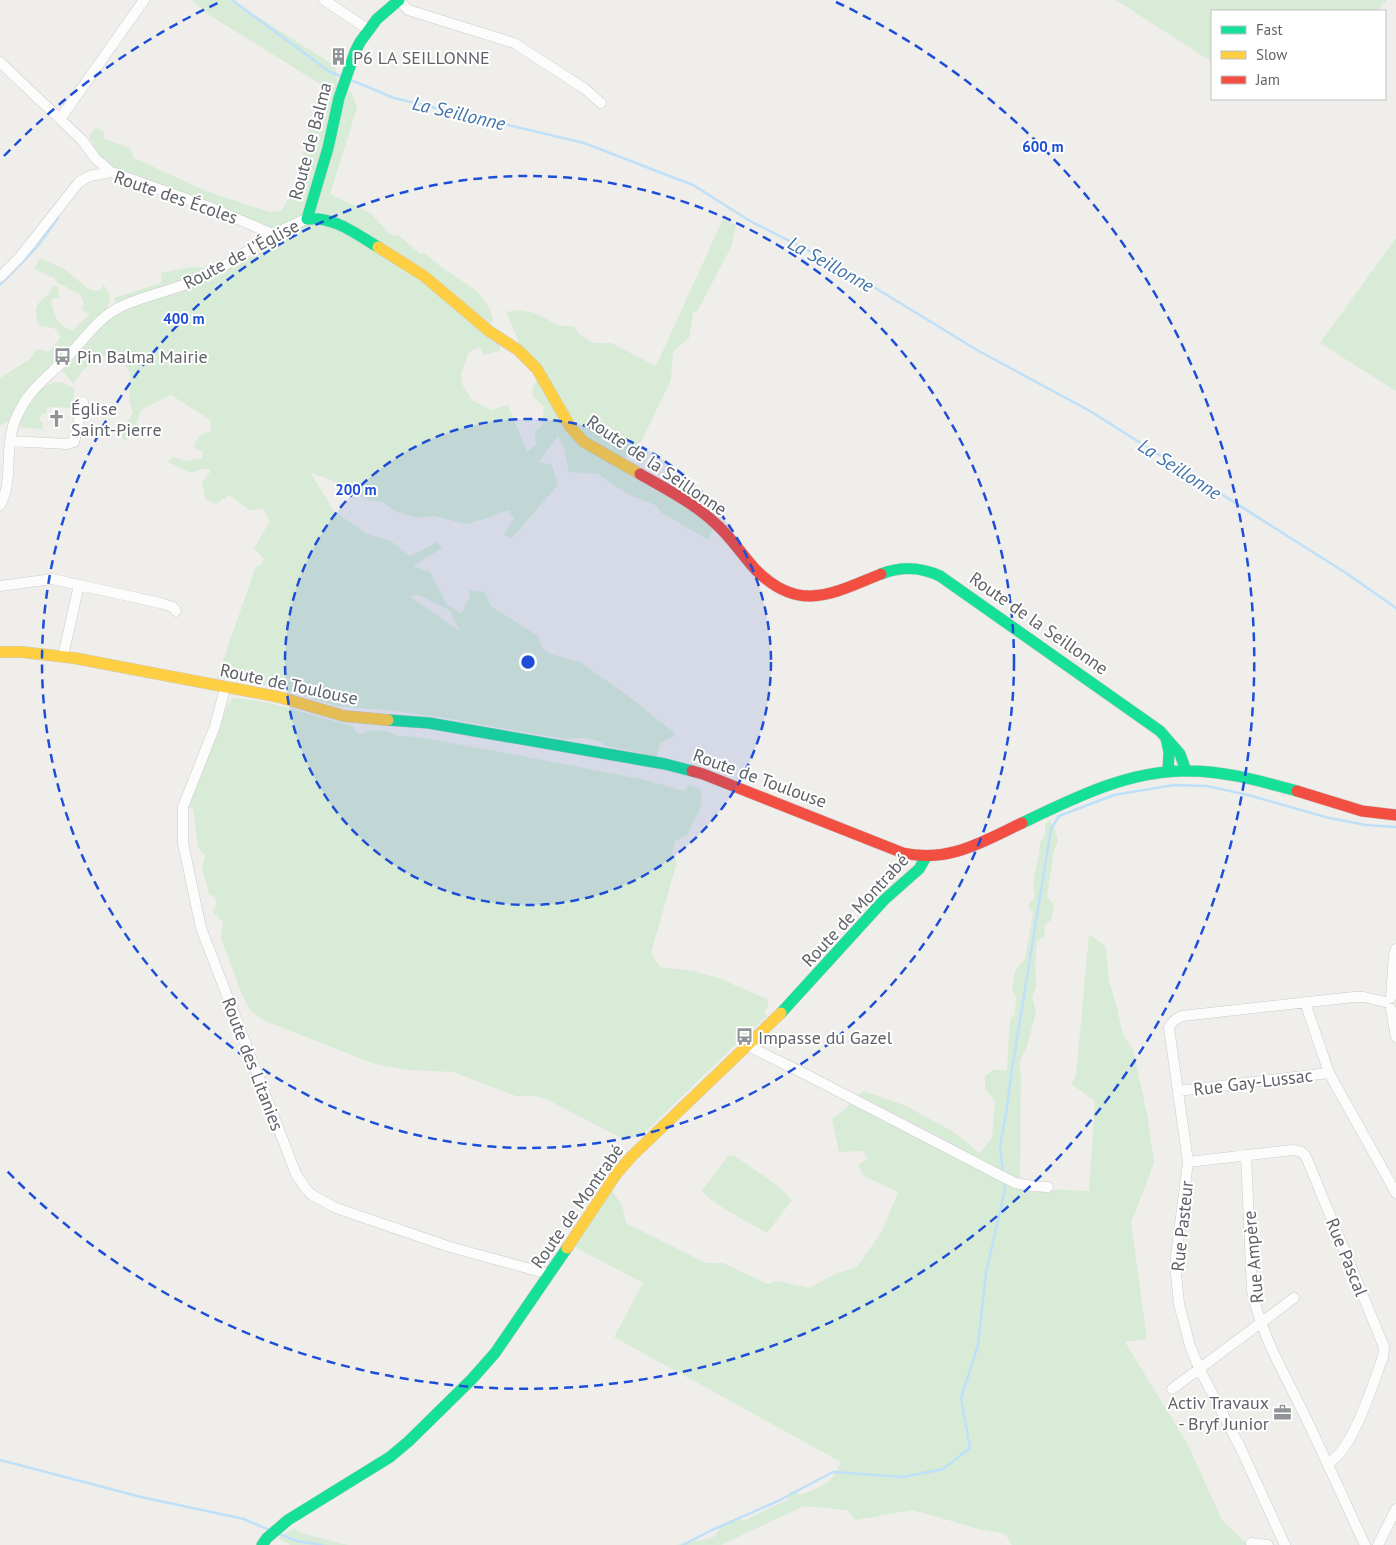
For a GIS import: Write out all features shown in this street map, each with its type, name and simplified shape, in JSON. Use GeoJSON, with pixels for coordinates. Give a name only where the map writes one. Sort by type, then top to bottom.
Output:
{"type":"FeatureCollection","features":[{"type":"Feature","properties":{"kind":"street"},"geometry":{"type":"LineString","coordinates":[[60,119],[144,0]]}},
{"type":"Feature","properties":{"kind":"street"},"geometry":{"type":"LineString","coordinates":[[324,0],[369,30]]}},
{"type":"Feature","properties":{"kind":"street"},"geometry":{"type":"LineString","coordinates":[[399,0],[408,10],[514,43],[585,89],[601,103]]}},
{"type":"Feature","properties":{"kind":"street","name":"Route de Balma"},"geometry":{"type":"LineString","coordinates":[[307,219],[328,148],[342,87],[355,52],[377,19],[399,0]]}},
{"type":"Feature","properties":{"kind":"street"},"geometry":{"type":"LineString","coordinates":[[0,62],[82,140],[95,158],[111,172]]}},
{"type":"Feature","properties":{"kind":"street"},"geometry":{"type":"LineString","coordinates":[[90,176],[95,158]]}},
{"type":"Feature","properties":{"kind":"street","name":"Route des Écoles"},"geometry":{"type":"LineString","coordinates":[[0,277],[46,225],[79,182],[90,176],[111,172],[212,208],[275,235]]}},
{"type":"Feature","properties":{"kind":"street","name":"Route de l'Église"},"geometry":{"type":"LineString","coordinates":[[0,505],[6,492],[10,441],[16,418],[28,397],[110,313],[129,303],[180,287],[204,276],[288,226],[307,219]]}},
{"type":"Feature","properties":{"kind":"street","name":"Route de la Seillonne"},"geometry":{"type":"LineString","coordinates":[[307,219],[326,219],[339,224],[424,276],[489,331],[518,350],[538,369],[571,428],[584,442],[705,513],[724,531],[757,572],[772,584],[795,594],[819,596],[844,590],[894,570],[915,568],[927,570],[952,583],[1160,730],[1179,752],[1184,760],[1186,771]]}},
{"type":"Feature","properties":{"kind":"street"},"geometry":{"type":"LineString","coordinates":[[10,441],[67,444],[74,442],[83,402]]}},
{"type":"Feature","properties":{"kind":"street"},"geometry":{"type":"LineString","coordinates":[[0,586],[52,578],[160,603],[176,611]]}},
{"type":"Feature","properties":{"kind":"street"},"geometry":{"type":"LineString","coordinates":[[63,653],[79,585]]}},
{"type":"Feature","properties":{"kind":"street","name":"Route de Toulouse"},"geometry":{"type":"LineString","coordinates":[[0,651],[63,653],[225,688],[278,697],[344,716],[429,723],[684,768],[844,828],[903,853],[926,857],[942,857],[959,852],[1103,788],[1142,776],[1168,772],[1186,771],[1235,776],[1336,803],[1360,812],[1396,816]]}},
{"type":"Feature","properties":{"kind":"street","name":"Route des Litanies"},"geometry":{"type":"LineString","coordinates":[[225,688],[215,726],[183,806],[183,843],[202,928],[296,1174],[312,1195],[336,1208],[450,1247],[549,1274]]}},
{"type":"Feature","properties":{"kind":"street"},"geometry":{"type":"LineString","coordinates":[[1166,738],[1169,752],[1168,772]]}},
{"type":"Feature","properties":{"kind":"street","name":"Route de Toulouse"},"geometry":{"type":"LineString","coordinates":[[1336,803],[1396,809]]}},
{"type":"Feature","properties":{"kind":"street","name":"Route de Montrabé"},"geometry":{"type":"LineString","coordinates":[[265,1541],[277,1529],[313,1504],[390,1457],[409,1441],[472,1379],[495,1353],[617,1173],[652,1134],[748,1046],[817,977],[885,898],[919,868],[926,857]]}},
{"type":"Feature","properties":{"kind":"street"},"geometry":{"type":"LineString","coordinates":[[1395,952],[1392,1003],[1395,1033]]}},
{"type":"Feature","properties":{"kind":"street"},"geometry":{"type":"LineString","coordinates":[[1392,1003],[1364,997],[1305,1002],[1329,1073],[1396,1193]]}},
{"type":"Feature","properties":{"kind":"street","name":"Rue Pasteur"},"geometry":{"type":"LineString","coordinates":[[1285,1545],[1243,1453],[1199,1368],[1182,1318],[1176,1282],[1176,1256],[1188,1162],[1169,1035],[1171,1023],[1182,1016],[1305,1002]]}},
{"type":"Feature","properties":{"kind":"street"},"geometry":{"type":"LineString","coordinates":[[748,1046],[1006,1179],[1015,1183],[1048,1187]]}},
{"type":"Feature","properties":{"kind":"street","name":"Rue Gay-Lussac"},"geometry":{"type":"LineString","coordinates":[[1178,1091],[1329,1073]]}},
{"type":"Feature","properties":{"kind":"street","name":"Rue Pascal"},"geometry":{"type":"LineString","coordinates":[[1188,1162],[1293,1150],[1304,1154],[1384,1347],[1383,1357],[1355,1428],[1341,1453],[1328,1463]]}},
{"type":"Feature","properties":{"kind":"street","name":"Rue Ampère"},"geometry":{"type":"LineString","coordinates":[[1246,1155],[1252,1291],[1260,1323],[1328,1463],[1365,1545]]}},
{"type":"Feature","properties":{"kind":"street"},"geometry":{"type":"LineString","coordinates":[[1172,1389],[1294,1298]]}},
{"type":"Feature","properties":{"kind":"street"},"geometry":{"type":"LineString","coordinates":[[1378,1545],[1396,1508]]}},
{"type":"Feature","properties":{"kind":"street"},"geometry":{"type":"LineString","coordinates":[[1251,1542],[1268,1545]]}},
{"type":"Feature","properties":{"kind":"green space"},"geometry":{"type":"Polygon","coordinates":[[[192,0],[231,0],[335,66],[338,87],[352,92],[357,108],[330,194],[370,213],[390,234],[400,236],[420,254],[424,253],[477,291],[489,307],[493,318],[488,334],[502,344],[499,351],[484,355],[479,347],[469,352],[461,373],[462,384],[472,400],[491,410],[508,405],[527,452],[536,445],[535,432],[542,426],[544,407],[532,395],[533,386],[545,372],[521,347],[506,312],[518,310],[535,313],[560,326],[574,326],[579,334],[594,343],[611,343],[656,366],[723,219],[736,225],[731,247],[698,310],[693,313],[689,338],[673,352],[671,380],[641,442],[622,462],[714,525],[708,540],[662,513],[655,505],[627,494],[598,474],[569,472],[564,449],[558,436],[539,462],[552,465],[558,485],[511,539],[504,534],[514,518],[508,510],[466,524],[434,516],[418,518],[396,512],[383,502],[368,500],[333,481],[310,472],[334,511],[367,534],[391,541],[410,556],[437,542],[442,548],[413,566],[430,572],[447,605],[461,613],[469,599],[470,590],[485,592],[491,606],[538,636],[542,648],[550,654],[580,662],[628,696],[676,734],[660,744],[656,758],[605,746],[601,742],[585,738],[564,739],[445,718],[337,706],[286,690],[252,682],[217,678],[256,566],[260,566],[264,559],[254,548],[270,521],[263,509],[249,510],[229,495],[216,504],[205,499],[202,482],[211,471],[201,469],[191,473],[168,462],[172,457],[186,461],[202,458],[203,452],[194,447],[196,440],[200,436],[211,431],[210,420],[171,395],[141,411],[132,434],[124,442],[121,433],[133,412],[129,401],[130,376],[128,369],[114,354],[116,353],[91,363],[81,372],[74,384],[62,371],[69,362],[63,358],[47,374],[32,384],[14,420],[0,425],[0,378],[30,359],[37,349],[49,352],[61,337],[54,328],[39,326],[36,311],[41,300],[50,293],[52,287],[58,286],[59,298],[51,299],[53,310],[59,322],[72,331],[89,314],[81,310],[84,304],[81,295],[56,282],[54,278],[34,269],[40,258],[64,269],[90,290],[99,291],[104,285],[110,296],[107,310],[99,315],[83,336],[90,340],[106,322],[138,303],[116,303],[114,298],[161,283],[161,273],[191,267],[227,269],[259,253],[262,237],[257,230],[108,172],[89,137],[96,127],[104,132],[104,139],[130,148],[134,158],[206,191],[269,212],[281,211],[295,187],[317,96],[325,87],[206,13],[192,0]],[[419,595],[409,596],[460,631],[449,610],[419,595]]]}},
{"type":"Feature","properties":{"kind":"green space"},"geometry":{"type":"Polygon","coordinates":[[[1116,0],[1387,0],[1378,10],[1211,10],[1211,61],[1116,0]]]}},
{"type":"Feature","properties":{"kind":"green space"},"geometry":{"type":"Polygon","coordinates":[[[1396,238],[1396,391],[1320,343],[1396,238]]]}},
{"type":"Feature","properties":{"kind":"green space"},"geometry":{"type":"Polygon","coordinates":[[[61,382],[74,388],[73,408],[47,407],[46,413],[40,416],[43,429],[19,426],[26,408],[35,395],[46,385],[61,382]]]}},
{"type":"Feature","properties":{"kind":"green space"},"geometry":{"type":"Polygon","coordinates":[[[233,698],[279,705],[353,726],[356,732],[361,734],[372,730],[387,731],[399,736],[417,737],[646,780],[684,791],[689,785],[699,788],[702,799],[699,812],[687,835],[675,841],[672,854],[677,862],[651,953],[660,967],[692,971],[716,977],[767,999],[769,1005],[764,1011],[767,1016],[641,1136],[623,1139],[546,1099],[532,1096],[516,1096],[453,1072],[408,1070],[375,1064],[265,1021],[251,1011],[242,995],[221,938],[223,923],[212,911],[217,905],[215,897],[209,894],[202,867],[205,855],[198,848],[193,809],[187,807],[228,704],[233,698]]]}},
{"type":"Feature","properties":{"kind":"green space"},"geometry":{"type":"Polygon","coordinates":[[[1049,820],[1055,828],[1058,842],[1054,850],[1047,896],[1054,905],[1051,920],[1044,925],[1045,936],[1037,942],[1035,964],[1036,987],[1032,997],[1036,1012],[1027,1046],[1019,1063],[1021,1075],[1020,1188],[1089,1191],[1095,1101],[1071,1084],[1076,1076],[1089,934],[1106,947],[1109,982],[1123,1035],[1133,1049],[1148,1119],[1154,1163],[1131,1223],[1147,1339],[1125,1342],[1187,1443],[1222,1520],[1248,1545],[1012,1545],[1005,1534],[979,1529],[913,1510],[856,1520],[847,1510],[804,1506],[721,1545],[676,1545],[714,1537],[721,1526],[739,1517],[743,1521],[787,1500],[791,1491],[801,1495],[820,1487],[834,1476],[841,1462],[614,1337],[643,1283],[571,1245],[610,1188],[622,1205],[626,1223],[706,1263],[723,1263],[768,1284],[777,1281],[810,1288],[833,1275],[857,1267],[882,1231],[898,1192],[864,1176],[858,1165],[868,1159],[863,1151],[839,1152],[832,1119],[842,1112],[863,1091],[904,1105],[952,1131],[980,1153],[992,1137],[995,1101],[985,1089],[985,1076],[993,1070],[1007,1070],[1010,1019],[1015,1014],[1016,996],[1012,989],[1015,971],[1025,959],[1033,913],[1028,905],[1035,897],[1033,882],[1040,843],[1045,835],[1045,825],[1049,820]]]}},
{"type":"Feature","properties":{"kind":"green space"},"geometry":{"type":"Polygon","coordinates":[[[729,1155],[735,1156],[778,1186],[792,1200],[767,1233],[722,1207],[702,1190],[729,1155]]]}},
{"type":"Feature","properties":{"kind":"green space"},"geometry":{"type":"Polygon","coordinates":[[[294,1528],[301,1533],[348,1545],[290,1545],[278,1538],[294,1528]]]}},
{"type":"Feature","properties":{"kind":"waterway","name":"La Seillonne"},"geometry":{"type":"LineString","coordinates":[[232,0],[330,72],[341,76]]}},
{"type":"Feature","properties":{"kind":"waterway","name":"La Seillonne"},"geometry":{"type":"LineString","coordinates":[[351,80],[394,98],[584,143],[693,185],[750,221],[841,267],[977,350],[1090,411],[1346,573],[1396,608]]}},
{"type":"Feature","properties":{"kind":"waterway"},"geometry":{"type":"LineString","coordinates":[[0,285],[37,247],[58,218]]}},
{"type":"Feature","properties":{"kind":"waterway"},"geometry":{"type":"LineString","coordinates":[[1003,1173],[1000,1146],[1051,829],[1059,816],[1114,795],[1174,785],[1207,786],[1248,795],[1329,818],[1366,825],[1396,827]]}},
{"type":"Feature","properties":{"kind":"waterway"},"geometry":{"type":"LineString","coordinates":[[683,1545],[778,1501],[833,1472],[903,1477],[943,1469],[970,1448],[961,1398],[978,1345],[986,1273],[1005,1190],[1004,1181]]}},
{"type":"Feature","properties":{"kind":"waterway"},"geometry":{"type":"LineString","coordinates":[[0,1460],[141,1497],[244,1519],[269,1530]]}},
{"type":"Feature","properties":{"kind":"waterway"},"geometry":{"type":"LineString","coordinates":[[279,1534],[297,1541],[322,1545]]}},
{"type":"Feature","properties":{"kind":"traffic: fast"},"geometry":{"type":"LineString","coordinates":[[378,247],[336,223],[326,220],[307,219],[328,148],[339,98],[355,52],[377,19],[399,0]]}},
{"type":"Feature","properties":{"kind":"traffic: fast"},"geometry":{"type":"LineString","coordinates":[[881,574],[896,570],[918,569],[940,576],[1160,731],[1180,754],[1186,771]]}},
{"type":"Feature","properties":{"kind":"traffic: fast"},"geometry":{"type":"LineString","coordinates":[[388,720],[429,723],[665,764],[692,771]]}},
{"type":"Feature","properties":{"kind":"traffic: fast"},"geometry":{"type":"LineString","coordinates":[[1166,738],[1169,752],[1168,772]]}},
{"type":"Feature","properties":{"kind":"traffic: fast"},"geometry":{"type":"LineString","coordinates":[[1022,823],[1100,788],[1121,781],[1163,772],[1198,771],[1227,774],[1297,791]]}},
{"type":"Feature","properties":{"kind":"traffic: fast"},"geometry":{"type":"LineString","coordinates":[[781,1013],[884,900],[919,869],[926,857]]}},
{"type":"Feature","properties":{"kind":"traffic: fast"},"geometry":{"type":"LineString","coordinates":[[262,1545],[267,1538],[288,1520],[390,1457],[409,1441],[472,1379],[495,1353],[567,1248]]}},
{"type":"Feature","properties":{"kind":"traffic: slow"},"geometry":{"type":"LineString","coordinates":[[378,247],[424,276],[489,331],[518,350],[537,369],[571,428],[584,442],[640,474]]}},
{"type":"Feature","properties":{"kind":"traffic: slow"},"geometry":{"type":"LineString","coordinates":[[0,652],[22,652],[74,658],[279,697],[344,716],[388,720]]}},
{"type":"Feature","properties":{"kind":"traffic: slow"},"geometry":{"type":"LineString","coordinates":[[567,1248],[617,1173],[632,1156],[781,1013]]}},
{"type":"Feature","properties":{"kind":"traffic: jam"},"geometry":{"type":"LineString","coordinates":[[640,474],[680,497],[707,516],[727,535],[756,570],[772,584],[787,592],[802,596],[817,596],[847,588],[881,574]]}},
{"type":"Feature","properties":{"kind":"traffic: jam"},"geometry":{"type":"LineString","coordinates":[[692,771],[903,853],[920,855],[950,853],[965,849],[1022,823]]}},
{"type":"Feature","properties":{"kind":"traffic: jam"},"geometry":{"type":"LineString","coordinates":[[1297,791],[1362,811],[1396,815]]}},
{"type":"Feature","properties":{"kind":"place","name":"P6 LA SEILLONNE"},"geometry":{"type":"Point","coordinates":[339,57]}},
{"type":"Feature","properties":{"kind":"place","name":"Pin Balma Mairie"},"geometry":{"type":"Point","coordinates":[63,356]}},
{"type":"Feature","properties":{"kind":"place","name":"Église Saint-Pierre"},"geometry":{"type":"Point","coordinates":[57,418]}},
{"type":"Feature","properties":{"kind":"place","name":"Impasse du Gazel"},"geometry":{"type":"Point","coordinates":[744,1037]}},
{"type":"Feature","properties":{"kind":"place","name":"Activ Travaux - Bryf Junior"},"geometry":{"type":"Point","coordinates":[1283,1412]}}]}
